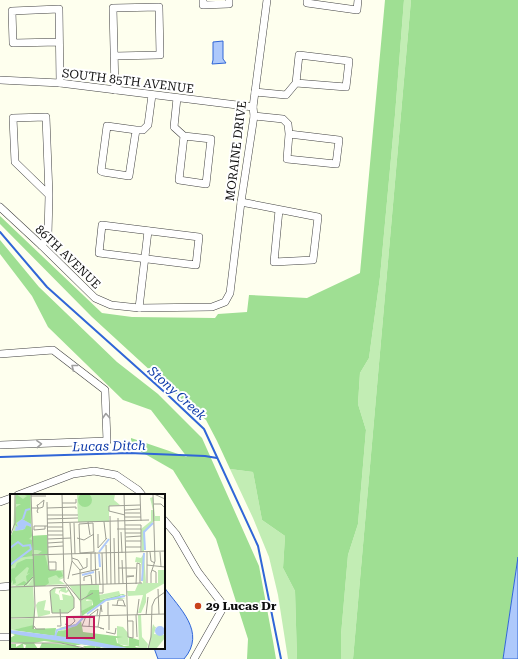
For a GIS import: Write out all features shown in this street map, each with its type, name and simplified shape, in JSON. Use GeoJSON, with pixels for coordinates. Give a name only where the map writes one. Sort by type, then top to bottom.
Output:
{"type":"FeatureCollection","features":[{"type":"Feature","properties":{"kind":"street"},"geometry":{"type":"LineString","coordinates":[[203,0],[204,5],[229,4],[229,0]]}},
{"type":"Feature","properties":{"kind":"street","name":"MORAINE DRIVE"},"geometry":{"type":"LineString","coordinates":[[224,302],[230,293],[241,202],[254,116],[253,108],[267,0]]}},
{"type":"Feature","properties":{"kind":"street"},"geometry":{"type":"LineString","coordinates":[[307,0],[307,3],[357,10],[358,0]]}},
{"type":"Feature","properties":{"kind":"street"},"geometry":{"type":"LineString","coordinates":[[114,56],[160,55],[159,7],[113,8],[114,56],[115,90]]}},
{"type":"Feature","properties":{"kind":"street"},"geometry":{"type":"LineString","coordinates":[[59,42],[13,44],[12,11],[58,9],[59,42],[60,84]]}},
{"type":"Feature","properties":{"kind":"street"},"geometry":{"type":"LineString","coordinates":[[255,92],[286,96],[296,83],[299,55],[349,61],[346,87],[296,83]]}},
{"type":"Feature","properties":{"kind":"street","name":"SOUTH 85TH AVENUE"},"geometry":{"type":"LineString","coordinates":[[0,80],[60,84],[115,90],[253,108]]}},
{"type":"Feature","properties":{"kind":"street"},"geometry":{"type":"LineString","coordinates":[[136,130],[129,176],[101,171],[107,126],[136,130],[145,129],[148,125],[152,95]]}},
{"type":"Feature","properties":{"kind":"street"},"geometry":{"type":"LineString","coordinates":[[177,98],[174,127],[184,136],[211,140],[206,184],[180,180],[184,136]]}},
{"type":"Feature","properties":{"kind":"street"},"geometry":{"type":"LineString","coordinates":[[254,116],[283,119],[288,124],[289,134],[287,159],[336,164],[339,140],[289,134]]}},
{"type":"Feature","properties":{"kind":"street"},"geometry":{"type":"LineString","coordinates":[[42,246],[48,235],[49,195],[46,117],[13,118],[15,162],[49,195]]}},
{"type":"Feature","properties":{"kind":"street"},"geometry":{"type":"LineString","coordinates":[[241,202],[318,217],[313,260],[274,262],[279,210]]}},
{"type":"Feature","properties":{"kind":"street","name":"86TH AVENUE"},"geometry":{"type":"LineString","coordinates":[[0,207],[95,298],[111,305],[138,308],[212,307],[224,302]]}},
{"type":"Feature","properties":{"kind":"street"},"geometry":{"type":"LineString","coordinates":[[102,225],[199,237],[196,264],[144,258],[99,253],[102,225]]}},
{"type":"Feature","properties":{"kind":"street"},"geometry":{"type":"LineString","coordinates":[[138,308],[148,231]]}},
{"type":"Feature","properties":{"kind":"street"},"geometry":{"type":"LineString","coordinates":[[0,354],[53,350],[105,390],[107,440],[0,445]]}},
{"type":"Feature","properties":{"kind":"street"},"geometry":{"type":"LineString","coordinates":[[21,494],[73,474],[94,471],[116,475],[138,490],[141,494]]}},
{"type":"Feature","properties":{"kind":"street"},"geometry":{"type":"LineString","coordinates":[[0,502],[10,498]]}},
{"type":"Feature","properties":{"kind":"street"},"geometry":{"type":"LineString","coordinates":[[165,521],[176,534],[198,572],[224,606],[194,659]]}},
{"type":"Feature","properties":{"kind":"street"},"geometry":{"type":"LineString","coordinates":[[0,587],[10,586]]}},
{"type":"Feature","properties":{"kind":"green space"},"geometry":{"type":"Polygon","coordinates":[[[385,0],[404,0],[380,277],[369,358],[360,373],[358,404],[366,430],[358,524],[348,555],[341,635],[341,659],[297,659],[295,591],[283,568],[285,536],[262,520],[253,472],[230,469],[206,420],[92,317],[0,224],[0,216],[102,313],[132,317],[215,318],[218,314],[247,312],[249,295],[307,298],[360,273],[385,0]]]}},
{"type":"Feature","properties":{"kind":"green space"},"geometry":{"type":"Polygon","coordinates":[[[404,0],[411,0],[353,659],[341,659],[341,635],[348,555],[358,524],[366,430],[358,404],[360,373],[369,358],[380,277],[404,0]]]}},
{"type":"Feature","properties":{"kind":"green space"},"geometry":{"type":"Polygon","coordinates":[[[411,0],[518,0],[518,557],[503,659],[353,659],[411,0]]]}},
{"type":"Feature","properties":{"kind":"green space"},"geometry":{"type":"Polygon","coordinates":[[[0,240],[39,287],[117,362],[158,394],[202,438],[259,566],[276,659],[247,659],[248,639],[216,539],[173,470],[131,446],[131,438],[187,457],[151,410],[123,400],[48,327],[32,296],[0,254],[0,240]]]}},
{"type":"Feature","properties":{"kind":"green space"},"geometry":{"type":"Polygon","coordinates":[[[230,469],[253,472],[262,520],[285,536],[283,568],[295,591],[297,659],[288,659],[278,595],[269,557],[230,469]]]}},
{"type":"Feature","properties":{"kind":"water"},"geometry":{"type":"Polygon","coordinates":[[[223,41],[223,59],[226,63],[212,64],[213,42],[223,41]]]}},
{"type":"Feature","properties":{"kind":"water"},"geometry":{"type":"Polygon","coordinates":[[[518,557],[518,659],[503,659],[518,557]]]}},
{"type":"Feature","properties":{"kind":"water"},"geometry":{"type":"Polygon","coordinates":[[[165,588],[188,621],[192,630],[193,639],[190,649],[184,659],[158,659],[154,649],[165,649],[165,588]]]}},
{"type":"Feature","properties":{"kind":"waterway","name":"Stony Creek"},"geometry":{"type":"LineString","coordinates":[[0,232],[47,287],[204,429],[258,546],[281,659]]}},
{"type":"Feature","properties":{"kind":"waterway","name":"Lucas Ditch"},"geometry":{"type":"LineString","coordinates":[[0,457],[129,453],[205,456],[217,458]]}},
{"type":"Feature","properties":{"kind":"place","name":"29 Lucas Dr"},"geometry":{"type":"Point","coordinates":[198,606]}}]}
